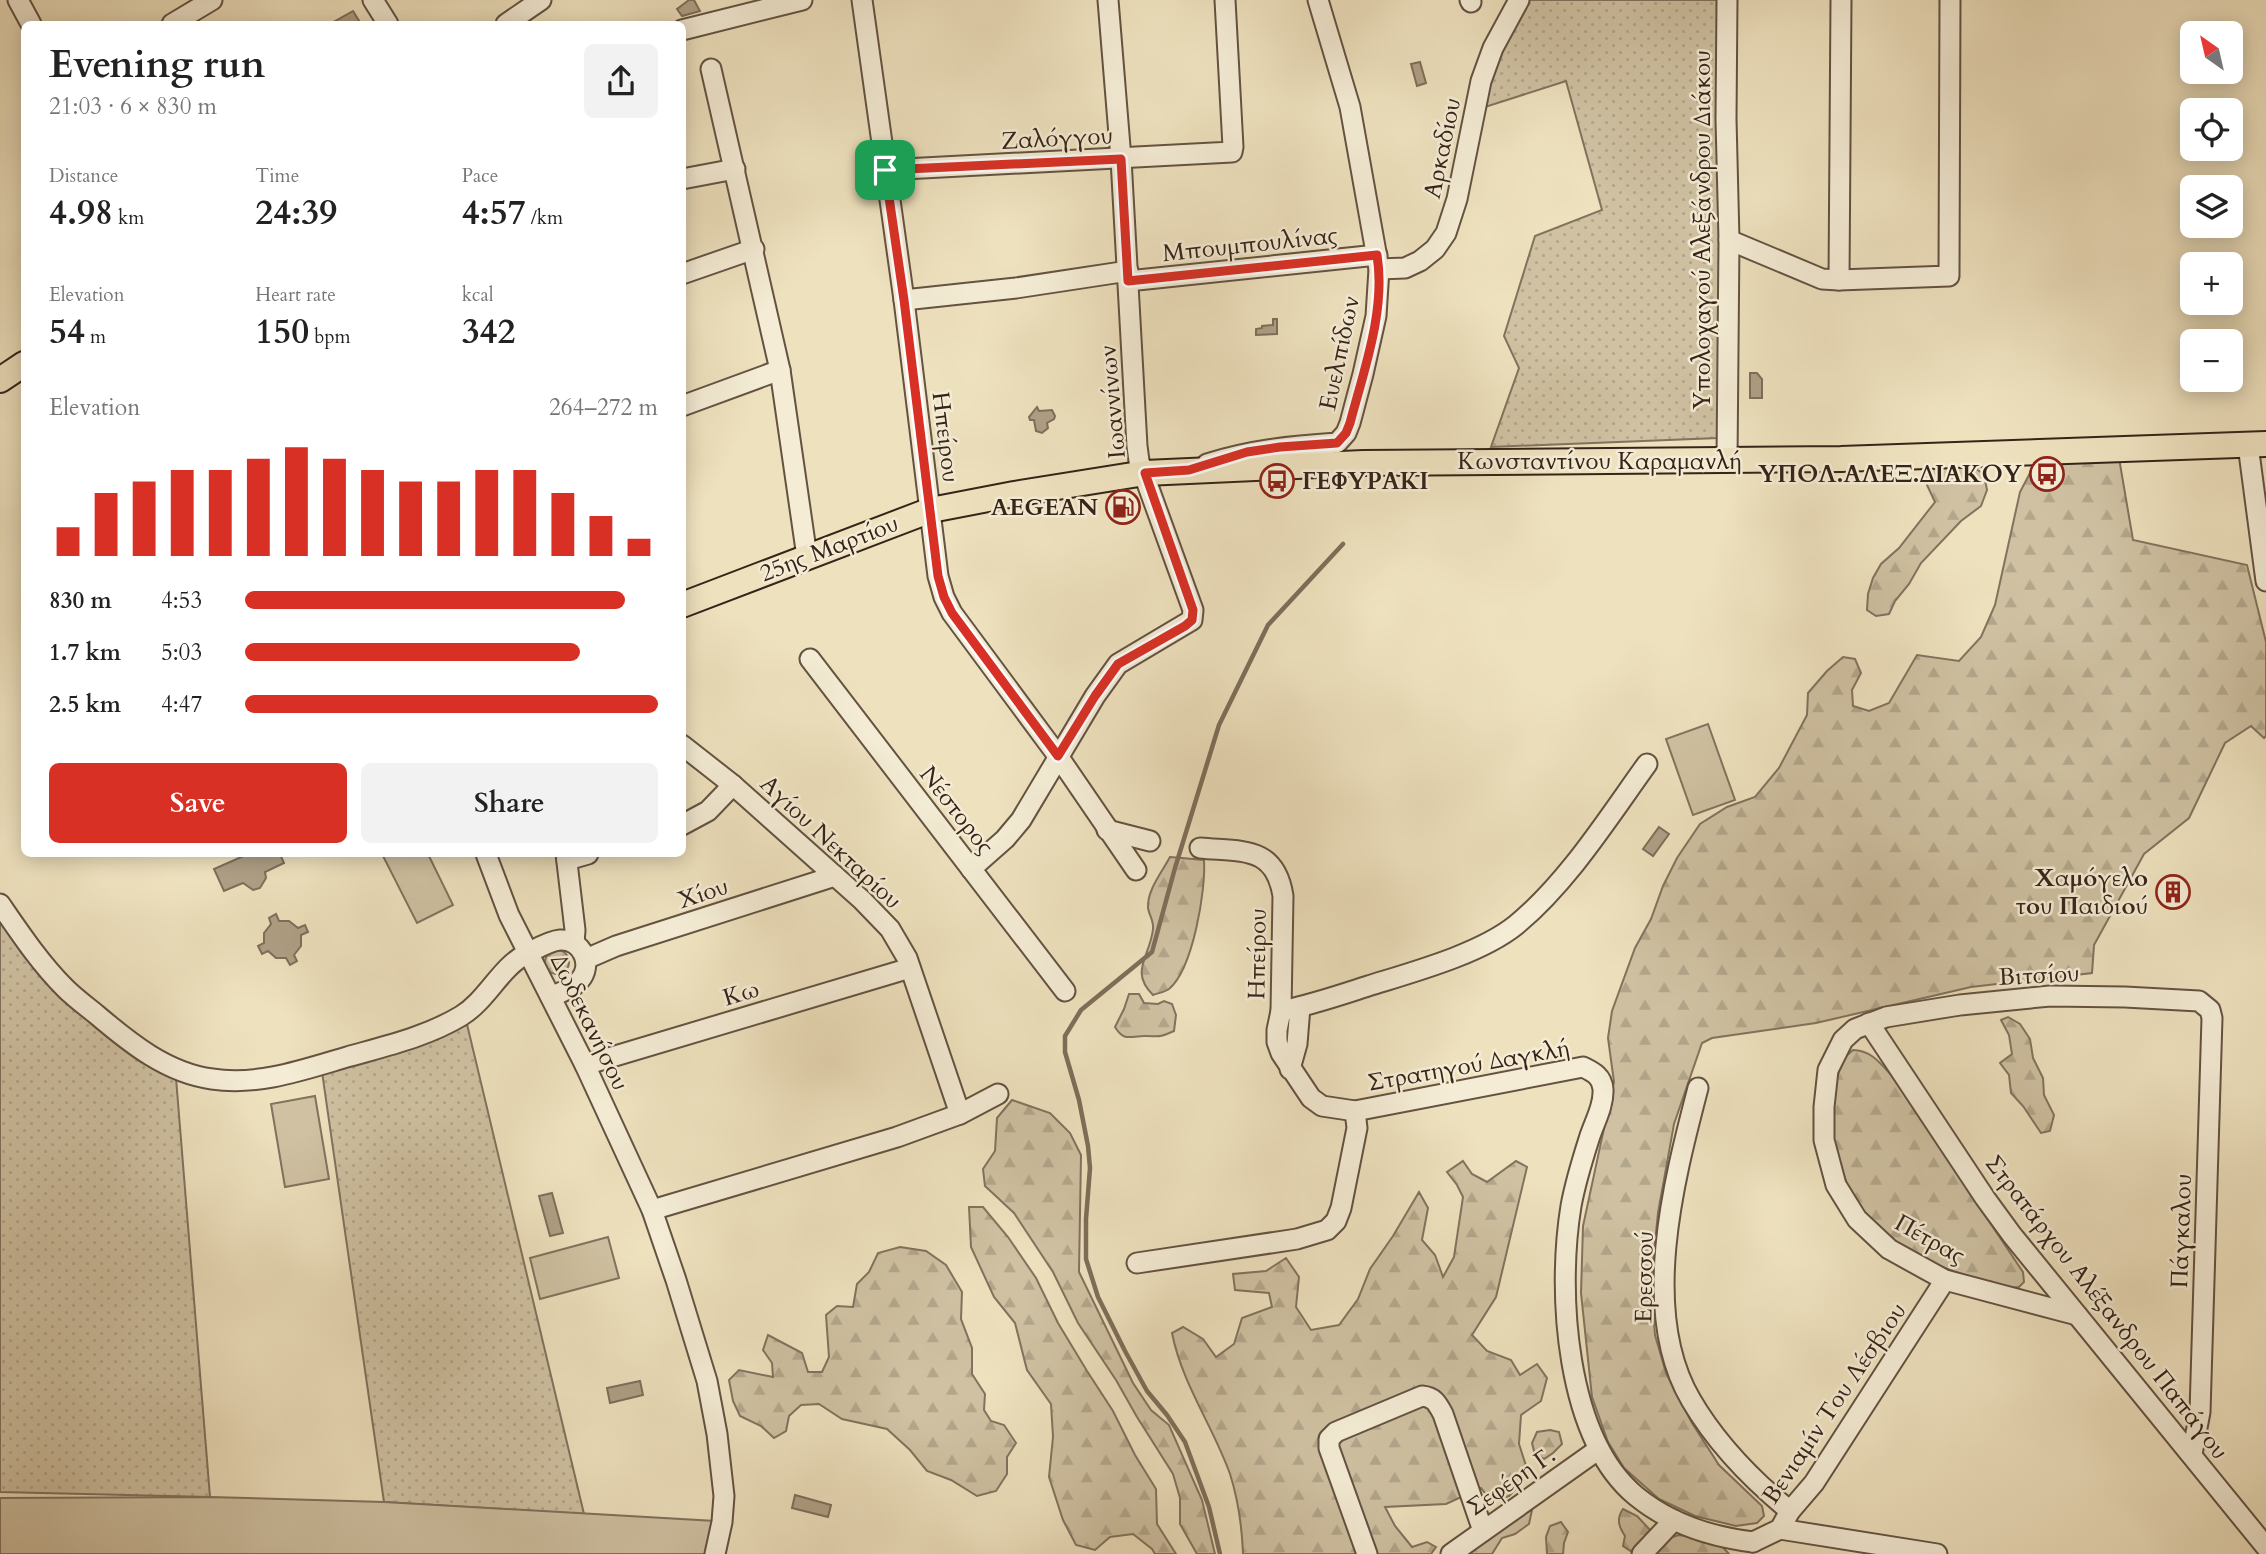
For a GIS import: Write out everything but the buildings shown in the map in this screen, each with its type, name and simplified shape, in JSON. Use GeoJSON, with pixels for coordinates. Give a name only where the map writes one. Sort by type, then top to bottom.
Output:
{"type":"FeatureCollection","features":[{"type":"Feature","properties":{"kind":"main road","name":"Κωνσταντίνου Καραμανλή"},"geometry":{"type":"LineString","coordinates":[[1312,465],[1842,459],[2257,445]]}},
{"type":"Feature","properties":{"kind":"main road","name":"25ης Μαρτίου"},"geometry":{"type":"LineString","coordinates":[[686,603],[931,510],[1145,473],[1312,465]]}},
{"type":"Feature","properties":{"kind":"street"},"geometry":{"type":"LineString","coordinates":[[18,0],[29,21]]}},
{"type":"Feature","properties":{"kind":"street"},"geometry":{"type":"LineString","coordinates":[[177,21],[212,0]]}},
{"type":"Feature","properties":{"kind":"street"},"geometry":{"type":"LineString","coordinates":[[373,0],[386,21]]}},
{"type":"Feature","properties":{"kind":"street"},"geometry":{"type":"LineString","coordinates":[[510,21],[541,0]]}},
{"type":"Feature","properties":{"kind":"street"},"geometry":{"type":"LineString","coordinates":[[686,29],[802,0]]}},
{"type":"Feature","properties":{"kind":"street","name":"Ηπείρου"},"geometry":{"type":"LineString","coordinates":[[862,0],[904,300],[938,576],[944,597],[952,613],[1058,756],[1136,870]]}},
{"type":"Feature","properties":{"kind":"street","name":"Ιωαννίνων"},"geometry":{"type":"LineString","coordinates":[[971,869],[1015,828],[1095,696],[1118,664],[1192,620],[1193,610],[1139,461],[1121,159],[1108,0]]}},
{"type":"Feature","properties":{"kind":"street","name":"Ζαλόγγου"},"geometry":{"type":"LineString","coordinates":[[885,170],[1232,152],[1225,0]]}},
{"type":"Feature","properties":{"kind":"street","name":"Ευελπίδων"},"geometry":{"type":"LineString","coordinates":[[1189,470],[1247,452],[1337,443],[1350,423],[1376,316],[1378,262],[1350,107],[1318,0]]}},
{"type":"Feature","properties":{"kind":"street","name":"Αρκαδίου"},"geometry":{"type":"LineString","coordinates":[[1378,262],[1405,268],[1420,261],[1435,249],[1446,233],[1457,199],[1481,81],[1493,48],[1519,0]]}},
{"type":"Feature","properties":{"kind":"street","name":"Υπολοχαγού Αλεξάνδρου Διάκου"},"geometry":{"type":"LineString","coordinates":[[1727,0],[1727,460]]}},
{"type":"Feature","properties":{"kind":"street"},"geometry":{"type":"LineString","coordinates":[[1839,280],[1841,0]]}},
{"type":"Feature","properties":{"kind":"street"},"geometry":{"type":"LineString","coordinates":[[1729,240],[1822,279],[1949,276],[1950,0]]}},
{"type":"Feature","properties":{"kind":"street"},"geometry":{"type":"LineString","coordinates":[[711,69],[780,370],[807,557]]}},
{"type":"Feature","properties":{"kind":"street"},"geometry":{"type":"LineString","coordinates":[[686,177],[735,169]]}},
{"type":"Feature","properties":{"kind":"street"},"geometry":{"type":"LineString","coordinates":[[686,273],[754,249]]}},
{"type":"Feature","properties":{"kind":"street","name":"Μπουμπουλίνας"},"geometry":{"type":"LineString","coordinates":[[904,300],[1128,276],[1378,262]]}},
{"type":"Feature","properties":{"kind":"street"},"geometry":{"type":"LineString","coordinates":[[686,405],[780,370]]}},
{"type":"Feature","properties":{"kind":"street"},"geometry":{"type":"LineString","coordinates":[[2257,445],[2266,581]]}},
{"type":"Feature","properties":{"kind":"street","name":"Νέστορος"},"geometry":{"type":"LineString","coordinates":[[810,659],[1065,991]]}},
{"type":"Feature","properties":{"kind":"street","name":"Αγίου Νεκταρίου"},"geometry":{"type":"LineString","coordinates":[[686,748],[733,785],[878,915],[890,929],[910,968],[960,1114]]}},
{"type":"Feature","properties":{"kind":"street"},"geometry":{"type":"LineString","coordinates":[[1291,1009],[1457,956],[1514,926],[1541,902],[1589,844],[1647,764]]}},
{"type":"Feature","properties":{"kind":"street"},"geometry":{"type":"LineString","coordinates":[[686,823],[708,811],[733,785]]}},
{"type":"Feature","properties":{"kind":"street"},"geometry":{"type":"LineString","coordinates":[[1107,830],[1150,841]]}},
{"type":"Feature","properties":{"kind":"street","name":"Ηπείρου"},"geometry":{"type":"LineString","coordinates":[[1200,848],[1251,852],[1264,858],[1280,879],[1291,1009],[1277,1030],[1277,1042],[1302,1088],[1322,1106]]}},
{"type":"Feature","properties":{"kind":"street","name":"Δωδεκανήσου"},"geometry":{"type":"LineString","coordinates":[[487,857],[509,915],[585,1065],[652,1210],[692,1332],[707,1381],[724,1496],[715,1554]]}},
{"type":"Feature","properties":{"kind":"street"},"geometry":{"type":"LineString","coordinates":[[567,857],[575,930],[573,943]]}},
{"type":"Feature","properties":{"kind":"street","name":"Χίου"},"geometry":{"type":"LineString","coordinates":[[586,959],[616,946],[835,876]]}},
{"type":"Feature","properties":{"kind":"street"},"geometry":{"type":"LineString","coordinates":[[0,904],[33,950],[66,989],[127,1040],[160,1061],[211,1079],[259,1079],[293,1073],[434,1031],[472,1008],[518,958],[557,940],[573,943],[581,949],[586,959],[586,969],[580,980],[570,988],[551,996]]}},
{"type":"Feature","properties":{"kind":"street","name":"Κω"},"geometry":{"type":"LineString","coordinates":[[585,1065],[910,968]]}},
{"type":"Feature","properties":{"kind":"street","name":"Βιτσίου"},"geometry":{"type":"LineString","coordinates":[[1870,1023],[1886,1017],[1960,1005],[2050,996],[2199,1001],[2210,1010]]}},
{"type":"Feature","properties":{"kind":"street","name":"Πάγκαλου"},"geometry":{"type":"LineString","coordinates":[[2192,1454],[2200,1412],[2212,1018],[2210,1010]]}},
{"type":"Feature","properties":{"kind":"street","name":"Πέτρας"},"geometry":{"type":"LineString","coordinates":[[1870,1023],[1855,1029],[1843,1040],[1828,1070],[1824,1107],[1824,1140],[1836,1185],[1857,1219],[1889,1249],[1945,1280],[2077,1315]]}},
{"type":"Feature","properties":{"kind":"street","name":"Στρατάρχου Αλέξανδρου Παπάγου"},"geometry":{"type":"LineString","coordinates":[[1870,1023],[2011,1235],[2264,1544]]}},
{"type":"Feature","properties":{"kind":"street","name":"Στρατηγού Δαγκλή"},"geometry":{"type":"LineString","coordinates":[[1322,1106],[1355,1111],[1583,1067],[1601,1079],[1602,1101],[1579,1171],[1566,1242],[1569,1349],[1578,1394],[1599,1449],[1620,1480],[1635,1496],[1674,1520],[1752,1548]]}},
{"type":"Feature","properties":{"kind":"street","name":"Ερεσσού"},"geometry":{"type":"LineString","coordinates":[[1698,1088],[1685,1137],[1668,1228],[1664,1294],[1667,1334],[1689,1398],[1714,1434],[1738,1464],[1790,1511]]}},
{"type":"Feature","properties":{"kind":"street"},"geometry":{"type":"LineString","coordinates":[[652,1210],[897,1137],[960,1114],[998,1094]]}},
{"type":"Feature","properties":{"kind":"street"},"geometry":{"type":"LineString","coordinates":[[1137,1263],[1297,1239],[1327,1230],[1336,1221],[1341,1208],[1357,1128],[1355,1111]]}},
{"type":"Feature","properties":{"kind":"street","name":"Βενιαμίν Του Λέσβιου"},"geometry":{"type":"LineString","coordinates":[[1752,1548],[1780,1528],[1790,1511],[1814,1483],[1945,1280]]}},
{"type":"Feature","properties":{"kind":"street"},"geometry":{"type":"LineString","coordinates":[[1367,1554],[1329,1448],[1329,1439],[1336,1432],[1422,1396],[1430,1396],[1443,1414],[1483,1531]]}},
{"type":"Feature","properties":{"kind":"street","name":"Σεφέρη Γ."},"geometry":{"type":"LineString","coordinates":[[1451,1554],[1599,1449]]}},
{"type":"Feature","properties":{"kind":"street"},"geometry":{"type":"LineString","coordinates":[[1642,1554],[1674,1520]]}},
{"type":"Feature","properties":{"kind":"street"},"geometry":{"type":"LineString","coordinates":[[1780,1528],[1937,1554]]}},
{"type":"Feature","properties":{"kind":"green space"},"geometry":{"type":"Polygon","coordinates":[[[1530,0],[1721,0],[1718,438],[1491,447],[1519,368],[1504,336],[1535,236],[1602,210],[1566,81],[1482,108],[1508,36],[1530,0]]]}},
{"type":"Feature","properties":{"kind":"green space"},"geometry":{"type":"Polygon","coordinates":[[[2052,457],[2119,458],[2133,540],[2247,565],[2266,642],[2266,736],[2264,738],[2251,726],[2225,743],[2189,818],[2144,854],[2094,945],[2092,973],[1971,987],[1816,1023],[1712,1038],[1702,1043],[1674,1124],[1658,1213],[1651,1282],[1655,1335],[1666,1373],[1692,1423],[1719,1465],[1762,1506],[1764,1516],[1757,1523],[1736,1526],[1695,1516],[1659,1499],[1624,1468],[1608,1442],[1592,1397],[1581,1293],[1583,1226],[1614,1082],[1608,1038],[1612,1011],[1635,948],[1651,919],[1677,858],[1700,824],[1727,807],[1755,797],[1779,768],[1807,715],[1808,693],[1827,671],[1843,657],[1855,659],[1861,673],[1852,690],[1853,706],[1869,711],[1889,703],[1917,655],[1959,661],[1981,637],[1995,605],[2020,492],[2031,471],[2052,457]]]}},
{"type":"Feature","properties":{"kind":"green space"},"geometry":{"type":"Polygon","coordinates":[[[1971,466],[1984,474],[1987,490],[1981,506],[1961,521],[1921,563],[1889,614],[1876,616],[1867,610],[1873,578],[1881,564],[1899,548],[1935,502],[1927,485],[1928,469],[1971,466]]]}},
{"type":"Feature","properties":{"kind":"green space"},"geometry":{"type":"Polygon","coordinates":[[[1708,724],[1735,800],[1693,815],[1666,739],[1708,724]]]}},
{"type":"Feature","properties":{"kind":"green space"},"geometry":{"type":"Polygon","coordinates":[[[384,857],[429,857],[453,905],[417,923],[384,857]]]}},
{"type":"Feature","properties":{"kind":"green space"},"geometry":{"type":"Polygon","coordinates":[[[1170,857],[1204,860],[1203,890],[1185,965],[1169,989],[1153,995],[1142,978],[1153,929],[1148,901],[1152,888],[1170,857]]]}},
{"type":"Feature","properties":{"kind":"green space"},"geometry":{"type":"Polygon","coordinates":[[[0,921],[21,952],[82,1014],[176,1078],[210,1497],[0,1492],[0,921]]]}},
{"type":"Feature","properties":{"kind":"green space"},"geometry":{"type":"Polygon","coordinates":[[[552,950],[562,950],[569,957],[569,967],[562,974],[552,974],[545,967],[545,957],[552,950]]]}},
{"type":"Feature","properties":{"kind":"green space"},"geometry":{"type":"Polygon","coordinates":[[[1129,994],[1139,994],[1144,1003],[1158,1004],[1164,1001],[1172,1004],[1176,1015],[1174,1031],[1160,1036],[1121,1035],[1115,1027],[1129,994]]]}},
{"type":"Feature","properties":{"kind":"green space"},"geometry":{"type":"Polygon","coordinates":[[[2008,1017],[2020,1024],[2030,1039],[2033,1058],[2043,1078],[2044,1095],[2054,1115],[2050,1131],[2041,1133],[2011,1093],[2009,1075],[2000,1063],[2012,1054],[2009,1035],[2001,1020],[2008,1017]]]}},
{"type":"Feature","properties":{"kind":"green space"},"geometry":{"type":"Polygon","coordinates":[[[466,1020],[584,1514],[384,1502],[322,1072],[466,1020]]]}},
{"type":"Feature","properties":{"kind":"green space"},"geometry":{"type":"Polygon","coordinates":[[[1853,1050],[1870,1055],[1892,1076],[2023,1272],[2024,1282],[2019,1287],[2008,1288],[1981,1281],[1902,1249],[1862,1211],[1847,1184],[1831,1137],[1837,1076],[1845,1057],[1853,1050]]]}},
{"type":"Feature","properties":{"kind":"green space"},"geometry":{"type":"Polygon","coordinates":[[[315,1096],[329,1179],[285,1187],[271,1104],[315,1096]]]}},
{"type":"Feature","properties":{"kind":"green space"},"geometry":{"type":"Polygon","coordinates":[[[1012,1100],[1050,1113],[1070,1133],[1081,1155],[1079,1272],[1133,1383],[1151,1410],[1169,1425],[1202,1500],[1215,1554],[1197,1554],[1180,1524],[1180,1498],[1173,1474],[1078,1323],[1053,1272],[1014,1213],[985,1186],[983,1169],[995,1151],[997,1118],[1012,1100]]]}},
{"type":"Feature","properties":{"kind":"green space"},"geometry":{"type":"Polygon","coordinates":[[[1463,1161],[1472,1174],[1487,1182],[1516,1161],[1527,1167],[1496,1297],[1472,1335],[1487,1351],[1511,1360],[1520,1375],[1537,1364],[1547,1378],[1541,1401],[1521,1415],[1519,1444],[1529,1475],[1509,1496],[1491,1501],[1481,1488],[1446,1504],[1385,1507],[1395,1526],[1412,1547],[1427,1542],[1436,1547],[1431,1554],[1373,1554],[1368,1526],[1360,1506],[1346,1513],[1358,1545],[1355,1554],[1243,1554],[1239,1514],[1230,1474],[1183,1370],[1172,1333],[1183,1327],[1203,1339],[1216,1357],[1234,1344],[1242,1318],[1272,1307],[1269,1293],[1235,1290],[1233,1274],[1266,1271],[1286,1258],[1299,1277],[1296,1307],[1311,1330],[1339,1325],[1358,1299],[1370,1269],[1419,1192],[1428,1208],[1422,1240],[1435,1255],[1443,1277],[1454,1257],[1463,1197],[1447,1172],[1463,1161]]]}},
{"type":"Feature","properties":{"kind":"green space"},"geometry":{"type":"Polygon","coordinates":[[[969,1207],[983,1207],[1036,1278],[1058,1323],[1113,1411],[1156,1489],[1157,1524],[1176,1554],[1155,1554],[1133,1534],[1110,1537],[1095,1550],[1076,1545],[1063,1520],[1049,1477],[1053,1437],[1051,1404],[1027,1370],[1015,1323],[994,1297],[971,1247],[969,1207]]]}},
{"type":"Feature","properties":{"kind":"green space"},"geometry":{"type":"Polygon","coordinates":[[[608,1237],[619,1278],[540,1299],[530,1258],[608,1237]]]}},
{"type":"Feature","properties":{"kind":"green space"},"geometry":{"type":"Polygon","coordinates":[[[900,1247],[926,1251],[946,1265],[962,1292],[961,1319],[972,1348],[972,1374],[985,1394],[984,1410],[991,1421],[1004,1425],[1016,1443],[1007,1457],[1007,1474],[996,1491],[977,1496],[951,1480],[927,1471],[910,1450],[887,1429],[842,1419],[819,1404],[801,1405],[789,1416],[786,1431],[774,1438],[761,1426],[740,1416],[733,1401],[729,1380],[739,1370],[773,1377],[772,1363],[763,1350],[768,1335],[802,1353],[808,1372],[822,1372],[829,1357],[826,1315],[837,1306],[853,1307],[857,1284],[869,1272],[878,1253],[900,1247]]]}},
{"type":"Feature","properties":{"kind":"green space"},"geometry":{"type":"Polygon","coordinates":[[[1537,1432],[1559,1432],[1562,1444],[1544,1459],[1535,1455],[1532,1443],[1537,1432]]]}},
{"type":"Feature","properties":{"kind":"green space"},"geometry":{"type":"Polygon","coordinates":[[[210,1497],[384,1502],[715,1521],[706,1554],[0,1554],[0,1498],[210,1497]]]}},
{"type":"Feature","properties":{"kind":"green space"},"geometry":{"type":"Polygon","coordinates":[[[1623,1509],[1637,1516],[1652,1532],[1644,1544],[1632,1552],[1623,1546],[1625,1536],[1619,1520],[1623,1509]]]}},
{"type":"Feature","properties":{"kind":"green space"},"geometry":{"type":"Polygon","coordinates":[[[1532,1510],[1529,1524],[1515,1534],[1502,1538],[1492,1554],[1467,1554],[1516,1517],[1532,1510]]]}},
{"type":"Feature","properties":{"kind":"green space"},"geometry":{"type":"Polygon","coordinates":[[[1561,1522],[1568,1532],[1563,1554],[1547,1554],[1546,1537],[1550,1526],[1561,1522]]]}},
{"type":"Feature","properties":{"kind":"green space"},"geometry":{"type":"Polygon","coordinates":[[[1679,1535],[1718,1542],[1729,1554],[1650,1554],[1663,1540],[1679,1535]]]}},
{"type":"Feature","properties":{"kind":"shaded area"},"geometry":{"type":"Polygon","coordinates":[[[689,0],[694,0],[700,11],[682,16],[677,9],[689,0]]]}},
{"type":"Feature","properties":{"kind":"shaded area"},"geometry":{"type":"Polygon","coordinates":[[[353,11],[359,21],[335,21],[353,11]]]}},
{"type":"Feature","properties":{"kind":"shaded area"},"geometry":{"type":"Polygon","coordinates":[[[1420,62],[1426,83],[1417,86],[1411,64],[1420,62]]]}},
{"type":"Feature","properties":{"kind":"shaded area"},"geometry":{"type":"Polygon","coordinates":[[[1273,319],[1277,319],[1277,334],[1256,335],[1256,329],[1273,325],[1273,319]]]}},
{"type":"Feature","properties":{"kind":"shaded area"},"geometry":{"type":"Polygon","coordinates":[[[1750,373],[1757,373],[1762,379],[1762,398],[1750,398],[1750,373]]]}},
{"type":"Feature","properties":{"kind":"shaded area"},"geometry":{"type":"Polygon","coordinates":[[[1037,407],[1039,411],[1052,410],[1055,416],[1047,423],[1048,428],[1042,433],[1036,431],[1034,420],[1029,417],[1037,407]]]}},
{"type":"Feature","properties":{"kind":"shaded area"},"geometry":{"type":"Polygon","coordinates":[[[1659,827],[1669,834],[1653,856],[1643,849],[1659,827]]]}},
{"type":"Feature","properties":{"kind":"shaded area"},"geometry":{"type":"Polygon","coordinates":[[[241,857],[281,857],[284,863],[265,872],[266,878],[260,888],[253,890],[243,883],[224,891],[214,869],[241,857]]]}},
{"type":"Feature","properties":{"kind":"shaded area"},"geometry":{"type":"Polygon","coordinates":[[[276,914],[279,921],[289,921],[298,928],[305,925],[308,932],[301,935],[301,946],[294,955],[297,961],[290,965],[286,958],[276,958],[268,951],[262,954],[258,946],[264,943],[264,933],[271,924],[269,918],[276,914]]]}},
{"type":"Feature","properties":{"kind":"shaded area"},"geometry":{"type":"Polygon","coordinates":[[[552,1193],[563,1233],[550,1236],[539,1196],[552,1193]]]}},
{"type":"Feature","properties":{"kind":"shaded area"},"geometry":{"type":"Polygon","coordinates":[[[640,1381],[643,1395],[610,1403],[607,1388],[640,1381]]]}},
{"type":"Feature","properties":{"kind":"shaded area"},"geometry":{"type":"Polygon","coordinates":[[[795,1495],[831,1505],[828,1517],[792,1508],[795,1495]]]}},
{"type":"Feature","properties":{"kind":"waterway"},"geometry":{"type":"LineString","coordinates":[[1220,1554],[1209,1507],[1185,1442],[1147,1391],[1125,1351],[1098,1297],[1086,1259],[1090,1168],[1088,1146],[1079,1100],[1065,1052],[1065,1036],[1081,1010],[1152,952],[1219,725],[1268,625],[1343,544]]}},
{"type":"Feature","properties":{"kind":"place","name":"ΥΠΟΛ.ΑΛΕΞ.ΔΙΑΚΟΥ"},"geometry":{"type":"Point","coordinates":[2047,474]}},
{"type":"Feature","properties":{"kind":"place","name":"ΓΕΦΥΡΑΚΙ"},"geometry":{"type":"Point","coordinates":[1277,481]}},
{"type":"Feature","properties":{"kind":"place","name":"AEGEAN"},"geometry":{"type":"Point","coordinates":[1123,507]}},
{"type":"Feature","properties":{"kind":"place","name":"Χαμόγελο του Παιδιού"},"geometry":{"type":"Point","coordinates":[2173,892]}},
{"type":"Feature","properties":{"kind":"route"},"geometry":{"type":"LineString","coordinates":[[1121,159],[1128,281],[1377,255],[1379,268],[1376,316],[1350,423],[1337,443],[1247,452],[1189,470],[1145,473],[1193,610],[1192,620],[1118,664],[1058,756],[952,613],[944,597],[938,576],[885,170],[1121,159]]}}]}
